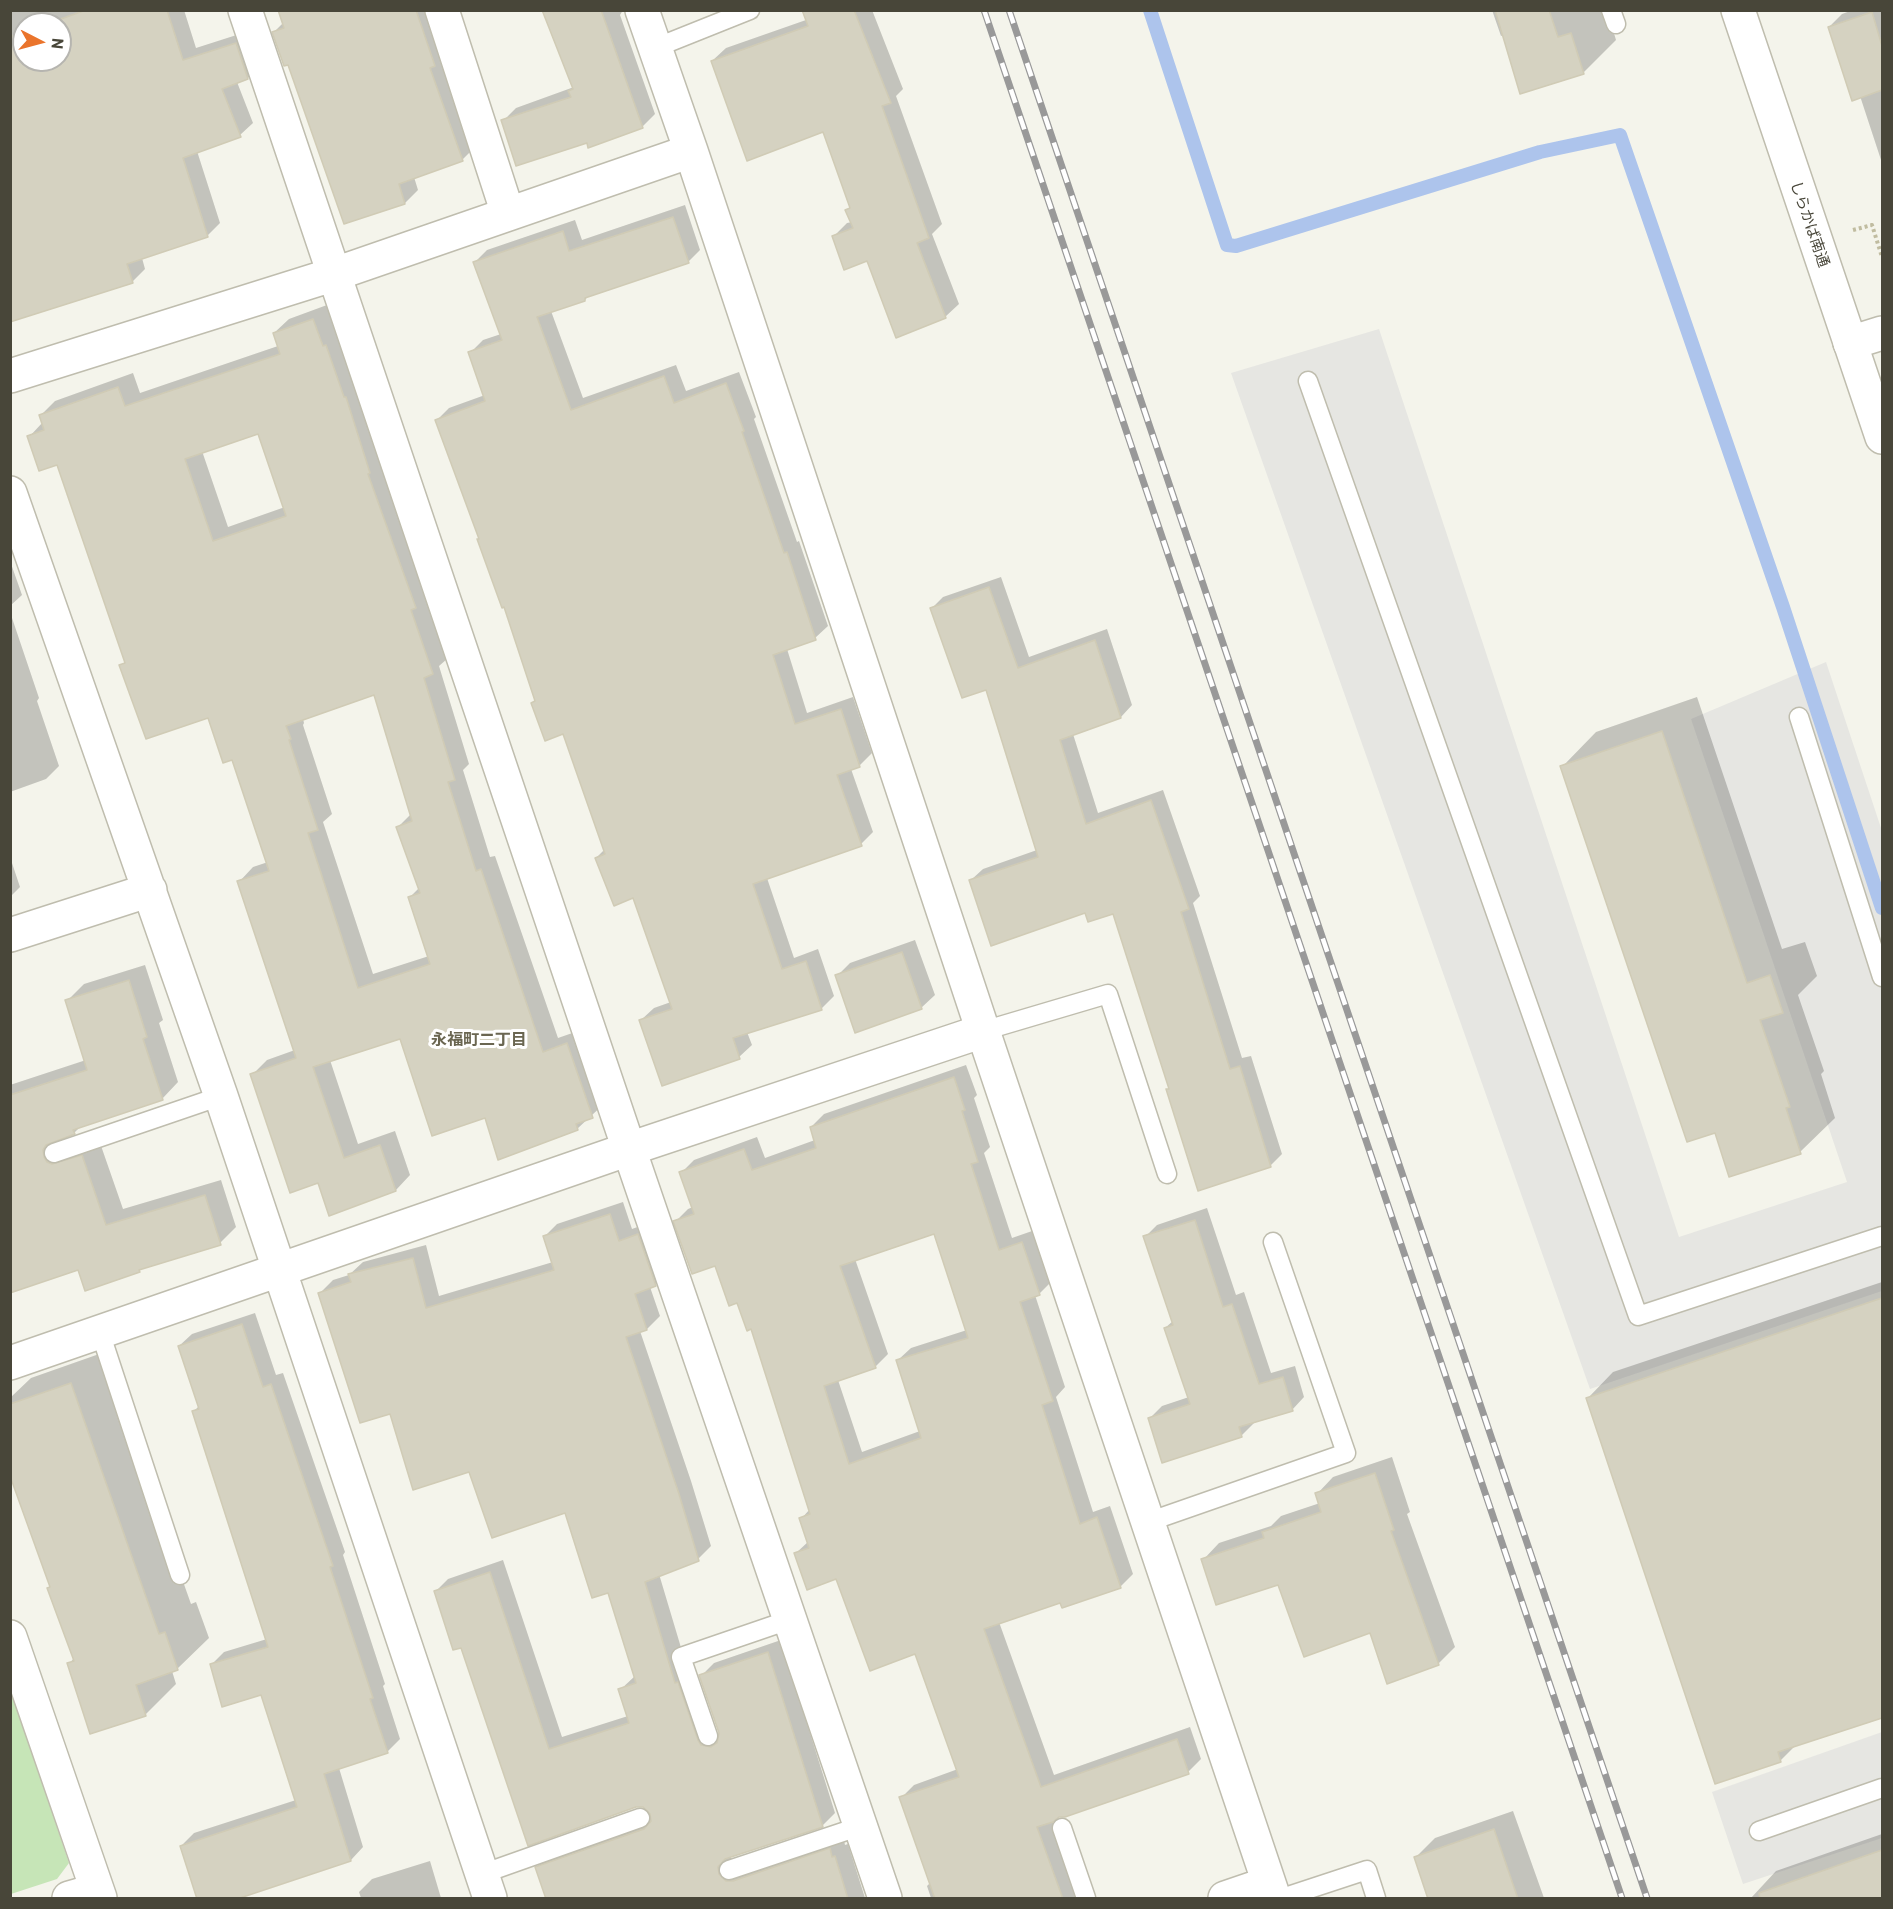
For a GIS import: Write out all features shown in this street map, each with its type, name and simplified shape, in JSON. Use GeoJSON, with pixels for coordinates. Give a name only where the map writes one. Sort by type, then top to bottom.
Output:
{"type":"FeatureCollection","features":[{"type":"Feature","properties":{"kind":"street"},"geometry":{"type":"LineString","coordinates":[[245,10],[885,1899]]}},
{"type":"Feature","properties":{"kind":"street"},"geometry":{"type":"LineString","coordinates":[[442,10],[508,214]]}},
{"type":"Feature","properties":{"kind":"street"},"geometry":{"type":"LineString","coordinates":[[642,10],[1148,1522],[1275,1893],[1225,1899]]}},
{"type":"Feature","properties":{"kind":"street","name":"しらかば南通"},"geometry":{"type":"LineString","coordinates":[[1738,10],[1882,437]]}},
{"type":"Feature","properties":{"kind":"street"},"geometry":{"type":"LineString","coordinates":[[10,376],[335,273],[691,151]]}},
{"type":"Feature","properties":{"kind":"street"},"geometry":{"type":"LineString","coordinates":[[1850,344],[1882,333]]}},
{"type":"Feature","properties":{"kind":"street"},"geometry":{"type":"LineString","coordinates":[[14,513],[150,890],[221,1096],[486,1886]]}},
{"type":"Feature","properties":{"kind":"street"},"geometry":{"type":"LineString","coordinates":[[10,935],[150,890]]}},
{"type":"Feature","properties":{"kind":"street"},"geometry":{"type":"LineString","coordinates":[[10,1363],[629,1149],[983,1031]]}},
{"type":"Feature","properties":{"kind":"street"},"geometry":{"type":"LineString","coordinates":[[10,1637],[88,1896]]}},
{"type":"Feature","properties":{"kind":"lane"},"geometry":{"type":"LineString","coordinates":[[655,48],[750,10]]}},
{"type":"Feature","properties":{"kind":"lane"},"geometry":{"type":"LineString","coordinates":[[1308,381],[1638,1316],[1882,1236]]}},
{"type":"Feature","properties":{"kind":"lane"},"geometry":{"type":"LineString","coordinates":[[1799,717],[1878,949],[1882,977]]}},
{"type":"Feature","properties":{"kind":"lane"},"geometry":{"type":"LineString","coordinates":[[983,1031],[1108,994],[1167,1174]]}},
{"type":"Feature","properties":{"kind":"lane"},"geometry":{"type":"LineString","coordinates":[[54,1153],[221,1096]]}},
{"type":"Feature","properties":{"kind":"lane"},"geometry":{"type":"LineString","coordinates":[[1148,1522],[1346,1453],[1274,1242]]}},
{"type":"Feature","properties":{"kind":"lane"},"geometry":{"type":"LineString","coordinates":[[100,1332],[180,1575]]}},
{"type":"Feature","properties":{"kind":"lane"},"geometry":{"type":"LineString","coordinates":[[708,1736],[681,1657],[789,1620]]}},
{"type":"Feature","properties":{"kind":"lane"},"geometry":{"type":"LineString","coordinates":[[1759,1831],[1882,1788]]}},
{"type":"Feature","properties":{"kind":"lane"},"geometry":{"type":"LineString","coordinates":[[486,1886],[640,1818]]}},
{"type":"Feature","properties":{"kind":"lane"},"geometry":{"type":"LineString","coordinates":[[729,1870],[861,1826]]}},
{"type":"Feature","properties":{"kind":"lane"},"geometry":{"type":"LineString","coordinates":[[1062,1828],[1086,1899]]}},
{"type":"Feature","properties":{"kind":"lane"},"geometry":{"type":"LineString","coordinates":[[1275,1893],[1367,1870],[1376,1899]]}},
{"type":"Feature","properties":{"kind":"path"},"geometry":{"type":"LineString","coordinates":[[1872,225],[1882,257]]}},
{"type":"Feature","properties":{"kind":"green space"},"geometry":{"type":"Polygon","coordinates":[[[11,1689],[69,1863],[57,1879],[11,1894],[11,1689]]]}},
{"type":"Feature","properties":{"kind":"shaded area"},"geometry":{"type":"Polygon","coordinates":[[[1379,329],[1679,1237],[1847,1182],[1691,719],[1826,662],[1882,831],[1882,1291],[1590,1389],[1231,373],[1379,329]]]}},
{"type":"Feature","properties":{"kind":"shaded area"},"geometry":{"type":"Polygon","coordinates":[[[1882,1732],[1882,1838],[1743,1884],[1712,1792],[1882,1732]]]}},
{"type":"Feature","properties":{"kind":"building"},"geometry":{"type":"Polygon","coordinates":[[[86,10],[167,10],[183,60],[236,43],[248,79],[222,89],[241,137],[183,158],[208,237],[127,264],[133,283],[10,322],[10,37],[12,36],[12,72],[72,72],[72,15],[86,10]]]}},
{"type":"Feature","properties":{"kind":"building"},"geometry":{"type":"Polygon","coordinates":[[[278,10],[416,10],[435,66],[430,68],[463,161],[399,184],[405,204],[344,224],[288,65],[284,66],[272,32],[284,28],[278,10]]]}},
{"type":"Feature","properties":{"kind":"building"},"geometry":{"type":"Polygon","coordinates":[[[542,10],[601,10],[643,128],[588,148],[587,143],[516,166],[501,120],[571,97],[568,91],[573,89],[542,10]]]}},
{"type":"Feature","properties":{"kind":"building"},"geometry":{"type":"Polygon","coordinates":[[[802,10],[854,10],[891,103],[882,106],[929,238],[917,243],[946,318],[896,338],[867,261],[844,270],[832,236],[853,228],[845,210],[850,208],[823,132],[747,161],[711,61],[808,26],[802,10]]]}},
{"type":"Feature","properties":{"kind":"building"},"geometry":{"type":"Polygon","coordinates":[[[1495,10],[1549,10],[1558,37],[1571,33],[1584,74],[1520,94],[1495,10]]]}},
{"type":"Feature","properties":{"kind":"building"},"geometry":{"type":"Polygon","coordinates":[[[1872,12],[1882,46],[1882,90],[1852,101],[1828,27],[1872,12]]]}},
{"type":"Feature","properties":{"kind":"building"},"geometry":{"type":"Polygon","coordinates":[[[673,217],[689,263],[585,298],[585,301],[537,317],[571,410],[664,376],[674,403],[726,383],[816,640],[773,655],[795,724],[841,709],[860,767],[837,775],[862,846],[753,884],[782,969],[806,961],[822,1010],[733,1038],[740,1059],[662,1086],[639,1020],[672,1009],[633,898],[614,906],[595,858],[605,854],[563,734],[545,741],[531,703],[535,701],[504,607],[502,608],[435,420],[485,401],[468,352],[502,340],[473,262],[563,231],[569,251],[673,217]]]}},
{"type":"Feature","properties":{"kind":"building"},"geometry":{"type":"Polygon","coordinates":[[[313,319],[323,346],[326,345],[344,397],[346,397],[370,473],[368,474],[416,608],[411,610],[433,674],[424,678],[455,780],[448,782],[476,871],[481,869],[543,1052],[567,1043],[593,1118],[576,1124],[578,1130],[498,1160],[485,1118],[432,1136],[400,1039],[313,1067],[344,1158],[380,1145],[396,1191],[329,1216],[318,1183],[290,1193],[250,1074],[296,1058],[237,881],[269,871],[232,760],[223,763],[208,718],[146,739],[119,665],[125,663],[57,465],[39,471],[27,436],[44,430],[39,415],[118,387],[125,406],[280,354],[273,333],[313,319]],[[258,434],[185,459],[213,541],[286,516],[258,434]],[[374,695],[286,726],[318,830],[308,833],[358,988],[430,964],[408,897],[420,893],[396,827],[412,821],[374,695]]]}},
{"type":"Feature","properties":{"kind":"building"},"geometry":{"type":"Polygon","coordinates":[[[989,587],[1018,668],[1095,640],[1121,718],[1060,740],[1086,824],[1151,800],[1189,909],[1181,912],[1230,1069],[1240,1066],[1271,1167],[1198,1191],[1166,1089],[1169,1089],[1113,914],[1088,922],[1085,913],[991,946],[969,880],[1038,857],[986,690],[962,698],[930,608],[989,587]]]}},
{"type":"Feature","properties":{"kind":"building"},"geometry":{"type":"Polygon","coordinates":[[[1662,731],[1747,983],[1770,975],[1783,1013],[1760,1020],[1790,1107],[1786,1108],[1801,1154],[1729,1177],[1715,1133],[1687,1142],[1560,766],[1662,731]]]}},
{"type":"Feature","properties":{"kind":"building"},"geometry":{"type":"Polygon","coordinates":[[[902,952],[922,1009],[855,1033],[835,975],[902,952]]]}},
{"type":"Feature","properties":{"kind":"building"},"geometry":{"type":"Polygon","coordinates":[[[129,980],[147,1037],[143,1039],[163,1100],[73,1130],[75,1134],[46,1145],[43,1150],[44,1157],[52,1164],[82,1155],[106,1225],[205,1195],[221,1245],[139,1270],[140,1272],[85,1291],[78,1270],[10,1293],[10,1095],[87,1070],[65,1000],[129,980]]]}},
{"type":"Feature","properties":{"kind":"building"},"geometry":{"type":"Polygon","coordinates":[[[954,1077],[978,1162],[971,1164],[999,1250],[1022,1242],[1040,1295],[1020,1302],[1053,1401],[1042,1405],[1080,1524],[1097,1517],[1121,1588],[1062,1608],[1060,1603],[984,1629],[1041,1787],[1177,1739],[1189,1774],[1065,1817],[1059,1817],[1053,1822],[1037,1827],[1063,1899],[935,1899],[899,1797],[959,1777],[915,1654],[870,1671],[836,1579],[807,1590],[794,1553],[809,1548],[799,1518],[810,1514],[751,1329],[747,1331],[737,1303],[729,1306],[715,1266],[692,1274],[673,1221],[694,1214],[679,1172],[744,1149],[752,1170],[816,1148],[810,1127],[954,1077]],[[934,1234],[840,1266],[876,1368],[824,1386],[849,1464],[921,1438],[896,1360],[968,1338],[934,1234]]]}},
{"type":"Feature","properties":{"kind":"building"},"geometry":{"type":"Polygon","coordinates":[[[610,1214],[619,1241],[638,1234],[656,1286],[635,1294],[647,1330],[626,1337],[699,1561],[645,1582],[675,1683],[678,1682],[698,1740],[701,1745],[711,1747],[717,1743],[719,1733],[699,1675],[768,1652],[823,1827],[725,1859],[718,1867],[719,1874],[726,1881],[733,1881],[830,1848],[832,1857],[835,1856],[848,1899],[546,1899],[535,1867],[644,1829],[651,1821],[650,1814],[643,1807],[636,1807],[528,1846],[461,1648],[453,1650],[434,1591],[490,1572],[549,1749],[629,1723],[618,1689],[636,1683],[608,1593],[592,1598],[565,1513],[492,1538],[469,1472],[413,1490],[390,1414],[360,1423],[318,1293],[351,1282],[348,1274],[413,1258],[426,1308],[554,1270],[543,1236],[610,1214]]]}},
{"type":"Feature","properties":{"kind":"building"},"geometry":{"type":"Polygon","coordinates":[[[1195,1220],[1223,1307],[1232,1304],[1259,1384],[1283,1377],[1293,1411],[1239,1427],[1242,1437],[1162,1463],[1148,1418],[1190,1404],[1164,1328],[1173,1325],[1143,1236],[1195,1220]]]}},
{"type":"Feature","properties":{"kind":"building"},"geometry":{"type":"Polygon","coordinates":[[[1882,1298],[1882,1718],[1778,1752],[1781,1762],[1715,1784],[1586,1398],[1882,1298]]]}},
{"type":"Feature","properties":{"kind":"building"},"geometry":{"type":"Polygon","coordinates":[[[242,1324],[263,1387],[271,1384],[333,1566],[330,1567],[373,1698],[370,1699],[388,1753],[324,1774],[351,1861],[237,1899],[197,1899],[180,1846],[297,1807],[261,1695],[222,1707],[210,1664],[268,1647],[192,1411],[199,1409],[178,1346],[242,1324]]]}},
{"type":"Feature","properties":{"kind":"building"},"geometry":{"type":"Polygon","coordinates":[[[71,1383],[159,1634],[165,1632],[178,1670],[136,1685],[146,1716],[90,1734],[67,1663],[74,1661],[10,1476],[10,1404],[71,1383]]]}},
{"type":"Feature","properties":{"kind":"building"},"geometry":{"type":"Polygon","coordinates":[[[1375,1473],[1394,1530],[1391,1531],[1439,1665],[1387,1684],[1370,1633],[1304,1657],[1278,1585],[1216,1605],[1201,1559],[1264,1538],[1262,1532],[1321,1512],[1315,1493],[1375,1473]]]}},
{"type":"Feature","properties":{"kind":"building"},"geometry":{"type":"Polygon","coordinates":[[[1494,1829],[1518,1899],[1428,1899],[1414,1857],[1494,1829]]]}},
{"type":"Feature","properties":{"kind":"building"},"geometry":{"type":"Polygon","coordinates":[[[1882,1850],[1882,1899],[1760,1899],[1759,1893],[1882,1850]]]}},
{"type":"Feature","properties":{"kind":"waterway"},"geometry":{"type":"LineString","coordinates":[[1150,10],[1227,245],[1236,246],[1540,152],[1620,135],[1783,607],[1882,908]]}},
{"type":"Feature","properties":{"kind":"railway"},"geometry":{"type":"LineString","coordinates":[[984,10],[1622,1898]]}},
{"type":"Feature","properties":{"kind":"railway"},"geometry":{"type":"LineString","coordinates":[[1009,10],[1647,1898]]}},
{"type":"Feature","properties":{"kind":"district","name":"永福町二丁目"},"geometry":{"type":"Point","coordinates":[479,1040]}}]}
